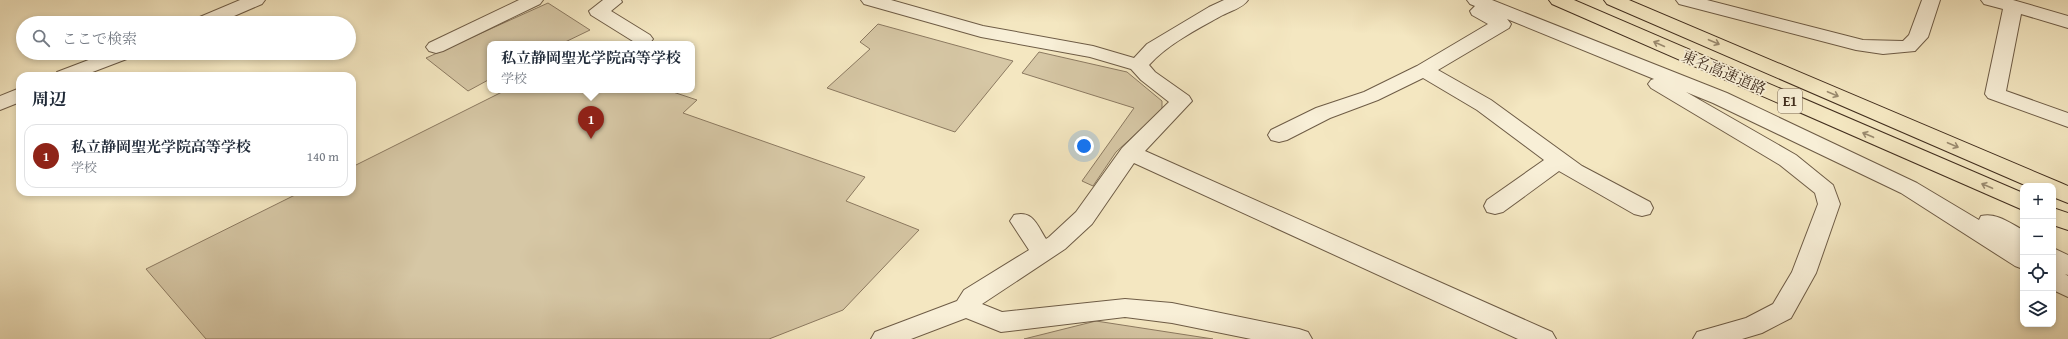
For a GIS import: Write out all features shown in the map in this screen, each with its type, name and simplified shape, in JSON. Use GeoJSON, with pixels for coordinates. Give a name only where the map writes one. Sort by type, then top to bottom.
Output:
{"type":"FeatureCollection","features":[{"type":"Feature","properties":{"kind":"highway","name":"東名高速道路"},"geometry":{"type":"LineString","coordinates":[[1558,0],[2020,201]]}},
{"type":"Feature","properties":{"kind":"highway","name":"東名高速道路"},"geometry":{"type":"LineString","coordinates":[[1613,0],[2040,183]]}},
{"type":"Feature","properties":{"kind":"highway"},"geometry":{"type":"LineString","coordinates":[[2056,189],[2068,195]]}},
{"type":"Feature","properties":{"kind":"highway"},"geometry":{"type":"LineString","coordinates":[[2056,217],[2068,222]]}},
{"type":"Feature","properties":{"kind":"street"},"geometry":{"type":"LineString","coordinates":[[218,16],[256,0]]}},
{"type":"Feature","properties":{"kind":"street"},"geometry":{"type":"LineString","coordinates":[[436,47],[534,0]]}},
{"type":"Feature","properties":{"kind":"street"},"geometry":{"type":"LineString","coordinates":[[612,0],[613,2],[598,11],[643,39]]}},
{"type":"Feature","properties":{"kind":"street"},"geometry":{"type":"LineString","coordinates":[[870,0],[981,31],[1093,52],[1138,65],[1148,76],[1182,101],[1130,153],[1084,218],[1057,243],[973,297],[966,308],[884,339]]}},
{"type":"Feature","properties":{"kind":"street"},"geometry":{"type":"LineString","coordinates":[[1138,65],[1154,48],[1216,11],[1239,0]]}},
{"type":"Feature","properties":{"kind":"street"},"geometry":{"type":"LineString","coordinates":[[1280,135],[1323,113],[1372,96],[1424,70],[1502,24],[1463,2],[1464,0]]}},
{"type":"Feature","properties":{"kind":"street"},"geometry":{"type":"LineString","coordinates":[[1476,0],[1720,98],[1777,124],[1909,188],[1948,211],[2020,258]]}},
{"type":"Feature","properties":{"kind":"street"},"geometry":{"type":"LineString","coordinates":[[1685,0],[1856,44],[1883,48],[1908,47],[1918,37],[1931,0]]}},
{"type":"Feature","properties":{"kind":"street"},"geometry":{"type":"LineString","coordinates":[[1990,0],[2068,22]]}},
{"type":"Feature","properties":{"kind":"street"},"geometry":{"type":"LineString","coordinates":[[2013,6],[1995,94],[2068,120]]}},
{"type":"Feature","properties":{"kind":"street"},"geometry":{"type":"LineString","coordinates":[[1618,56],[1653,81],[1712,117],[1745,134],[1788,160],[1825,190],[1829,204],[1823,222],[1804,273],[1782,311],[1754,326],[1706,339]]}},
{"type":"Feature","properties":{"kind":"street"},"geometry":{"type":"LineString","coordinates":[[75,72],[106,60]]}},
{"type":"Feature","properties":{"kind":"street"},"geometry":{"type":"LineString","coordinates":[[1424,70],[1484,105],[1574,171],[1642,208]]}},
{"type":"Feature","properties":{"kind":"street"},"geometry":{"type":"LineString","coordinates":[[0,104],[16,96]]}},
{"type":"Feature","properties":{"kind":"street"},"geometry":{"type":"LineString","coordinates":[[1777,124],[1855,157],[1963,208],[2020,238]]}},
{"type":"Feature","properties":{"kind":"street"},"geometry":{"type":"LineString","coordinates":[[1130,153],[1543,339]]}},
{"type":"Feature","properties":{"kind":"street"},"geometry":{"type":"LineString","coordinates":[[1495,206],[1559,160]]}},
{"type":"Feature","properties":{"kind":"street"},"geometry":{"type":"LineString","coordinates":[[1022,221],[1043,252]]}},
{"type":"Feature","properties":{"kind":"street"},"geometry":{"type":"LineString","coordinates":[[2056,259],[2068,266]]}},
{"type":"Feature","properties":{"kind":"street"},"geometry":{"type":"LineString","coordinates":[[2056,280],[2068,288]]}},
{"type":"Feature","properties":{"kind":"street"},"geometry":{"type":"LineString","coordinates":[[966,308],[1001,322],[1065,316],[1125,308],[1172,313],[1299,339]]}},
{"type":"Feature","properties":{"kind":"shaded area"},"geometry":{"type":"Polygon","coordinates":[[[548,3],[590,30],[567,41],[487,41],[487,81],[468,91],[426,58],[548,3]]]}},
{"type":"Feature","properties":{"kind":"shaded area"},"geometry":{"type":"Polygon","coordinates":[[[878,24],[1013,61],[955,132],[827,88],[870,49],[860,42],[878,24]]]}},
{"type":"Feature","properties":{"kind":"shaded area"},"geometry":{"type":"Polygon","coordinates":[[[1039,52],[1127,72],[1162,101],[1162,110],[1116,152],[1093,186],[1082,181],[1134,108],[1022,73],[1039,52]]]}},
{"type":"Feature","properties":{"kind":"shaded area"},"geometry":{"type":"Polygon","coordinates":[[[500,93],[676,93],[697,100],[683,113],[865,177],[846,201],[919,230],[843,310],[769,339],[206,339],[146,269],[293,196],[356,196],[356,165],[500,93]]]}},
{"type":"Feature","properties":{"kind":"shaded area"},"geometry":{"type":"Polygon","coordinates":[[[1096,321],[1213,339],[1024,339],[1096,321]]]}},
{"type":"Feature","properties":{"kind":"place","name":"私立静岡聖光学院高等学校"},"geometry":{"type":"Point","coordinates":[591,139]}}]}
